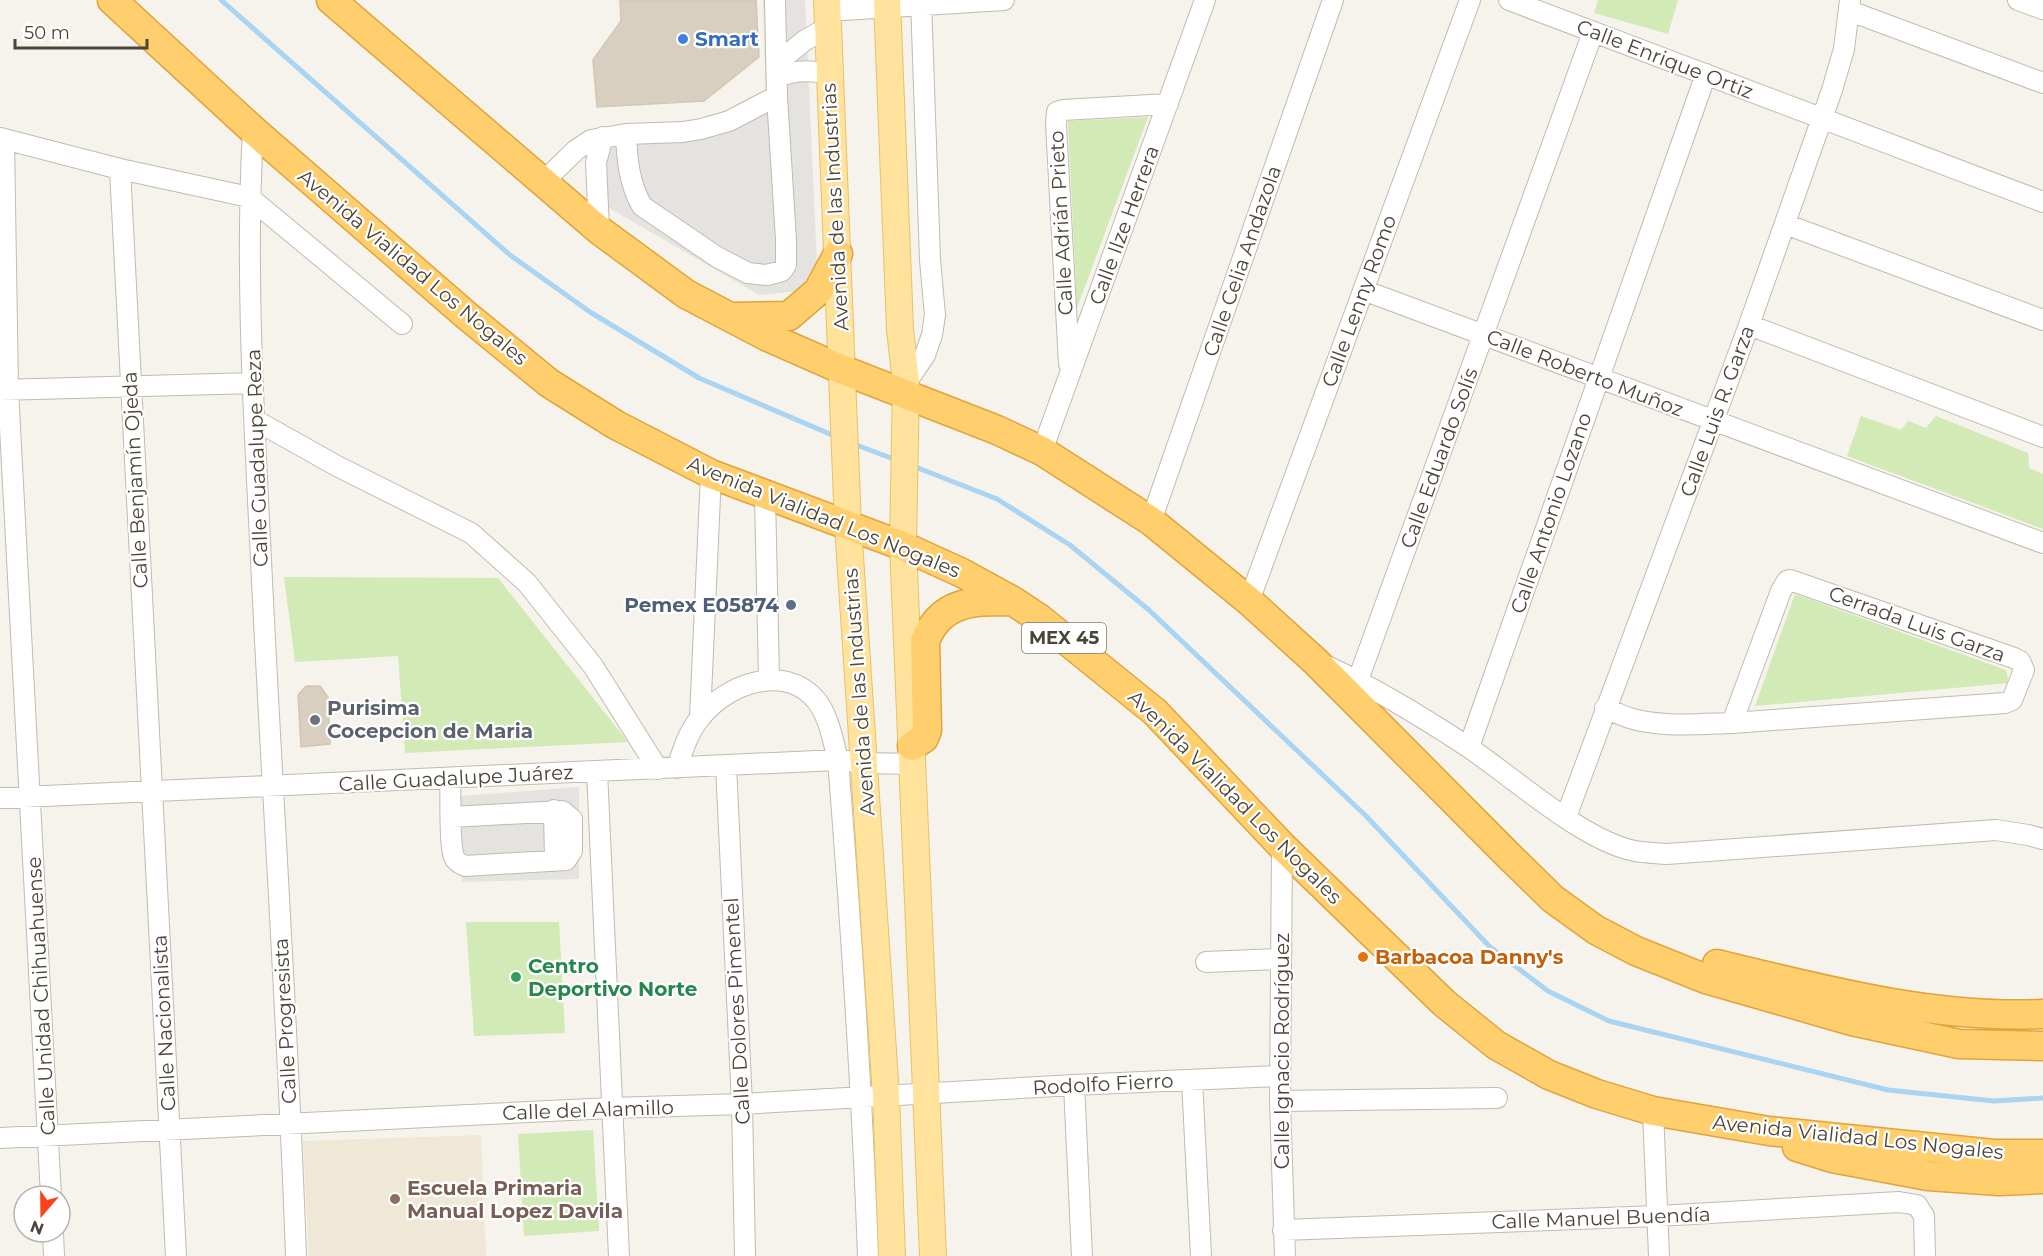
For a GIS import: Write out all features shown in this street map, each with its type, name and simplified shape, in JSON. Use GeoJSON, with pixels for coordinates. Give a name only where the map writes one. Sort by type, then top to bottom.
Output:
{"type":"FeatureCollection","features":[{"type":"Feature","properties":{"kind":"highway","name":"Avenida Vialidad Los Nogales"},"geometry":{"type":"LineString","coordinates":[[112,0],[253,130],[466,315],[549,383],[616,425],[711,474],[903,546],[962,573],[1040,619],[1155,712],[1282,846],[1444,1003],[1496,1045],[1549,1075],[1597,1094],[1653,1111],[1769,1131],[1994,1154],[2043,1154]]}},
{"type":"Feature","properties":{"kind":"highway"},"geometry":{"type":"LineString","coordinates":[[331,0],[599,230],[686,294],[843,370],[906,388],[1042,450],[1151,521],[1249,602],[1315,661],[1421,770],[1554,899],[1596,930],[1636,951],[1706,979],[1852,1021],[1959,1044],[2043,1046]]}},
{"type":"Feature","properties":{"kind":"highway"},"geometry":{"type":"LineString","coordinates":[[730,317],[789,316],[819,291],[838,254]]}},
{"type":"Feature","properties":{"kind":"highway"},"geometry":{"type":"LineString","coordinates":[[912,755],[927,730],[925,641],[930,630],[940,615],[954,608],[973,602],[1013,601]]}},
{"type":"Feature","properties":{"kind":"highway"},"geometry":{"type":"LineString","coordinates":[[1636,951],[1678,954],[1843,993],[1932,1010],[2009,1016],[2043,1014]]}},
{"type":"Feature","properties":{"kind":"highway"},"geometry":{"type":"LineString","coordinates":[[1769,1131],[1798,1148],[1832,1158],[1928,1176],[1999,1181],[2043,1179]]}},
{"type":"Feature","properties":{"kind":"main road"},"geometry":{"type":"LineString","coordinates":[[887,4],[900,329],[906,388],[903,546],[933,1256]]}},
{"type":"Feature","properties":{"kind":"main road","name":"Avenida de las Industrias"},"geometry":{"type":"LineString","coordinates":[[827,12],[848,526],[864,763],[874,1097],[892,1256]]}},
{"type":"Feature","properties":{"kind":"street"},"geometry":{"type":"LineString","coordinates":[[626,134],[628,172],[642,206],[717,257],[748,273],[767,275],[778,273],[786,265],[786,240],[775,0]]}},
{"type":"Feature","properties":{"kind":"street"},"geometry":{"type":"LineString","coordinates":[[543,182],[586,142],[626,134],[683,132],[729,121],[777,79],[827,12],[887,4],[1004,0]]}},
{"type":"Feature","properties":{"kind":"street","name":"Calle Ilze Herrera"},"geometry":{"type":"LineString","coordinates":[[1042,450],[1205,0]]}},
{"type":"Feature","properties":{"kind":"street","name":"Calle Celia Andazola"},"geometry":{"type":"LineString","coordinates":[[1151,521],[1333,0]]}},
{"type":"Feature","properties":{"kind":"street","name":"Calle Lenny Romo"},"geometry":{"type":"LineString","coordinates":[[1249,602],[1470,0]]}},
{"type":"Feature","properties":{"kind":"street","name":"Calle Enrique Ortiz"},"geometry":{"type":"LineString","coordinates":[[1509,0],[2043,202]]}},
{"type":"Feature","properties":{"kind":"street"},"geometry":{"type":"LineString","coordinates":[[2018,0],[2043,9]]}},
{"type":"Feature","properties":{"kind":"street"},"geometry":{"type":"LineString","coordinates":[[906,388],[925,355],[932,335],[934,315],[930,260],[922,3]]}},
{"type":"Feature","properties":{"kind":"street"},"geometry":{"type":"LineString","coordinates":[[1850,5],[2043,83]]}},
{"type":"Feature","properties":{"kind":"street","name":"Calle Luis R. Garza"},"geometry":{"type":"LineString","coordinates":[[1566,817],[1785,224],[1844,49],[1850,5]]}},
{"type":"Feature","properties":{"kind":"street","name":"Calle Eduardo Solís"},"geometry":{"type":"LineString","coordinates":[[1358,680],[1593,32]]}},
{"type":"Feature","properties":{"kind":"street"},"geometry":{"type":"LineString","coordinates":[[777,79],[793,71],[810,70],[830,74]]}},
{"type":"Feature","properties":{"kind":"street","name":"Calle Antonio Lozano"},"geometry":{"type":"LineString","coordinates":[[1468,747],[1706,74]]}},
{"type":"Feature","properties":{"kind":"street","name":"Calle Adrián Prieto"},"geometry":{"type":"LineString","coordinates":[[1069,372],[1057,112],[1168,104]]}},
{"type":"Feature","properties":{"kind":"street","name":"Calle Guadalupe Reza"},"geometry":{"type":"LineString","coordinates":[[253,130],[249,197],[253,384],[272,786]]}},
{"type":"Feature","properties":{"kind":"street"},"geometry":{"type":"LineString","coordinates":[[599,230],[596,162],[603,137]]}},
{"type":"Feature","properties":{"kind":"street"},"geometry":{"type":"LineString","coordinates":[[2,139],[120,169],[249,197],[402,324]]}},
{"type":"Feature","properties":{"kind":"street","name":"Calle Unidad Chihuahuense"},"geometry":{"type":"LineString","coordinates":[[2,139],[4,390],[30,797],[50,1184]]}},
{"type":"Feature","properties":{"kind":"street","name":"Calle Benjamín Ojeda"},"geometry":{"type":"LineString","coordinates":[[120,169],[151,791]]}},
{"type":"Feature","properties":{"kind":"street"},"geometry":{"type":"LineString","coordinates":[[1785,224],[2043,320]]}},
{"type":"Feature","properties":{"kind":"street","name":"Calle Roberto Muñoz"},"geometry":{"type":"LineString","coordinates":[[1363,290],[2043,543]]}},
{"type":"Feature","properties":{"kind":"street"},"geometry":{"type":"LineString","coordinates":[[1749,325],[2043,437]]}},
{"type":"Feature","properties":{"kind":"street"},"geometry":{"type":"LineString","coordinates":[[4,390],[130,385],[253,384]]}},
{"type":"Feature","properties":{"kind":"street"},"geometry":{"type":"LineString","coordinates":[[255,420],[337,466],[471,533],[527,583],[586,657],[658,768]]}},
{"type":"Feature","properties":{"kind":"street"},"geometry":{"type":"LineString","coordinates":[[700,717],[711,474]]}},
{"type":"Feature","properties":{"kind":"street"},"geometry":{"type":"LineString","coordinates":[[677,768],[686,739],[700,717],[717,701],[739,687],[769,679],[765,495]]}},
{"type":"Feature","properties":{"kind":"street","name":"Cerrada Luis Garza"},"geometry":{"type":"LineString","coordinates":[[1605,708],[1634,720],[1660,724],[1732,723],[2008,702],[2015,695],[2024,670],[2020,661],[2014,658],[1790,580],[1786,581],[1781,591],[1732,723]]}},
{"type":"Feature","properties":{"kind":"street"},"geometry":{"type":"LineString","coordinates":[[1315,661],[1358,680],[1468,747],[1566,817],[1603,840],[1634,851],[1667,854],[1996,830],[2043,839]]}},
{"type":"Feature","properties":{"kind":"street","name":"Avenida de las Industrias"},"geometry":{"type":"LineString","coordinates":[[769,679],[794,685],[808,692],[817,701],[829,726],[838,760],[874,1097],[868,1256]]}},
{"type":"Feature","properties":{"kind":"street","name":"Calle Guadalupe Juárez"},"geometry":{"type":"LineString","coordinates":[[0,798],[838,760],[864,763],[912,755]]}},
{"type":"Feature","properties":{"kind":"street","name":"Calle Dolores Pimentel"},"geometry":{"type":"LineString","coordinates":[[726,765],[742,1104],[745,1256]]}},
{"type":"Feature","properties":{"kind":"street"},"geometry":{"type":"LineString","coordinates":[[597,771],[619,1256]]}},
{"type":"Feature","properties":{"kind":"street"},"geometry":{"type":"LineString","coordinates":[[450,778],[453,855],[461,864],[465,866],[555,861],[554,810],[452,817]]}},
{"type":"Feature","properties":{"kind":"street","name":"Calle Progresista"},"geometry":{"type":"LineString","coordinates":[[272,786],[296,1256]]}},
{"type":"Feature","properties":{"kind":"street","name":"Calle Nacionalista"},"geometry":{"type":"LineString","coordinates":[[151,791],[176,1256]]}},
{"type":"Feature","properties":{"kind":"street","name":"Calle Ignacio Rodríguez"},"geometry":{"type":"LineString","coordinates":[[1282,846],[1280,1101],[1285,1256]]}},
{"type":"Feature","properties":{"kind":"street"},"geometry":{"type":"LineString","coordinates":[[1206,962],[1281,959]]}},
{"type":"Feature","properties":{"kind":"street","name":"Rodolfo Fierro"},"geometry":{"type":"LineString","coordinates":[[926,1093],[1280,1076]]}},
{"type":"Feature","properties":{"kind":"street"},"geometry":{"type":"LineString","coordinates":[[1192,1080],[1201,1256]]}},
{"type":"Feature","properties":{"kind":"street"},"geometry":{"type":"LineString","coordinates":[[1074,1085],[1082,1256]]}},
{"type":"Feature","properties":{"kind":"street"},"geometry":{"type":"LineString","coordinates":[[874,1097],[926,1093]]}},
{"type":"Feature","properties":{"kind":"street","name":"Calle del Alamillo"},"geometry":{"type":"LineString","coordinates":[[0,1138],[874,1097]]}},
{"type":"Feature","properties":{"kind":"street"},"geometry":{"type":"LineString","coordinates":[[1280,1101],[1497,1098]]}},
{"type":"Feature","properties":{"kind":"street"},"geometry":{"type":"LineString","coordinates":[[1653,1111],[1659,1256]]}},
{"type":"Feature","properties":{"kind":"street","name":"Calle Manuel Buendía"},"geometry":{"type":"LineString","coordinates":[[1283,1230],[1658,1216],[1899,1202],[1917,1205],[1924,1216],[1925,1256]]}},
{"type":"Feature","properties":{"kind":"shaded area"},"geometry":{"type":"Polygon","coordinates":[[[763,0],[805,0],[817,264],[799,291],[759,295],[609,208],[604,142],[715,136],[766,107],[763,0]]]}},
{"type":"Feature","properties":{"kind":"shaded area"},"geometry":{"type":"Polygon","coordinates":[[[579,787],[579,879],[462,882],[460,796],[579,787]]]}},
{"type":"Feature","properties":{"kind":"shaded area","name":"Escuela Primaria Manual Lopez Davila"},"geometry":{"type":"Polygon","coordinates":[[[481,1135],[486,1256],[309,1256],[303,1141],[481,1135]]]}},
{"type":"Feature","properties":{"kind":"green space"},"geometry":{"type":"Polygon","coordinates":[[[1598,0],[1678,0],[1668,34],[1594,13],[1598,0]]]}},
{"type":"Feature","properties":{"kind":"green space"},"geometry":{"type":"Polygon","coordinates":[[[1148,117],[1077,308],[1068,121],[1148,117]]]}},
{"type":"Feature","properties":{"kind":"green space"},"geometry":{"type":"Polygon","coordinates":[[[1861,416],[1901,430],[1908,421],[1926,428],[1936,416],[2028,453],[2029,468],[2043,474],[2043,529],[1847,456],[1861,416]]]}},
{"type":"Feature","properties":{"kind":"green space"},"geometry":{"type":"Polygon","coordinates":[[[284,577],[498,578],[628,742],[405,753],[398,656],[295,662],[284,577]]]}},
{"type":"Feature","properties":{"kind":"green space"},"geometry":{"type":"Polygon","coordinates":[[[1795,594],[2006,670],[2009,683],[1755,706],[1795,594]]]}},
{"type":"Feature","properties":{"kind":"green space","name":"Centro Deportivo Norte"},"geometry":{"type":"Polygon","coordinates":[[[466,922],[559,922],[565,1033],[474,1036],[466,922]]]}},
{"type":"Feature","properties":{"kind":"green space"},"geometry":{"type":"Polygon","coordinates":[[[593,1130],[599,1231],[524,1236],[518,1134],[593,1130]]]}},
{"type":"Feature","properties":{"kind":"building","name":"Smart"},"geometry":{"type":"Polygon","coordinates":[[[620,0],[756,0],[759,57],[704,101],[597,107],[593,60],[621,21],[620,0]]]}},
{"type":"Feature","properties":{"kind":"building","name":"Purisima Cocepcion de Maria"},"geometry":{"type":"Polygon","coordinates":[[[306,686],[320,686],[328,697],[330,744],[301,747],[298,695],[306,686]]]}},
{"type":"Feature","properties":{"kind":"waterway"},"geometry":{"type":"LineString","coordinates":[[221,0],[510,255],[590,312],[699,378],[837,437]]}},
{"type":"Feature","properties":{"kind":"waterway"},"geometry":{"type":"LineString","coordinates":[[851,443],[899,461]]}},
{"type":"Feature","properties":{"kind":"waterway"},"geometry":{"type":"LineString","coordinates":[[913,466],[997,499],[1070,545],[1149,610],[1366,816],[1490,947],[1548,991],[1609,1021],[1888,1090],[1994,1101],[2043,1098]]}},
{"type":"Feature","properties":{"kind":"place","name":"Smart"},"geometry":{"type":"Point","coordinates":[683,39]}},
{"type":"Feature","properties":{"kind":"place","name":"Pemex E05874"},"geometry":{"type":"Point","coordinates":[791,605]}},
{"type":"Feature","properties":{"kind":"place","name":"Purisima Cocepcion de Maria"},"geometry":{"type":"Point","coordinates":[315,720]}},
{"type":"Feature","properties":{"kind":"place","name":"Barbacoa Danny's"},"geometry":{"type":"Point","coordinates":[1363,957]}},
{"type":"Feature","properties":{"kind":"place","name":"Centro Deportivo Norte"},"geometry":{"type":"Point","coordinates":[516,977]}},
{"type":"Feature","properties":{"kind":"place","name":"Escuela Primaria Manual Lopez Davila"},"geometry":{"type":"Point","coordinates":[395,1199]}}]}
